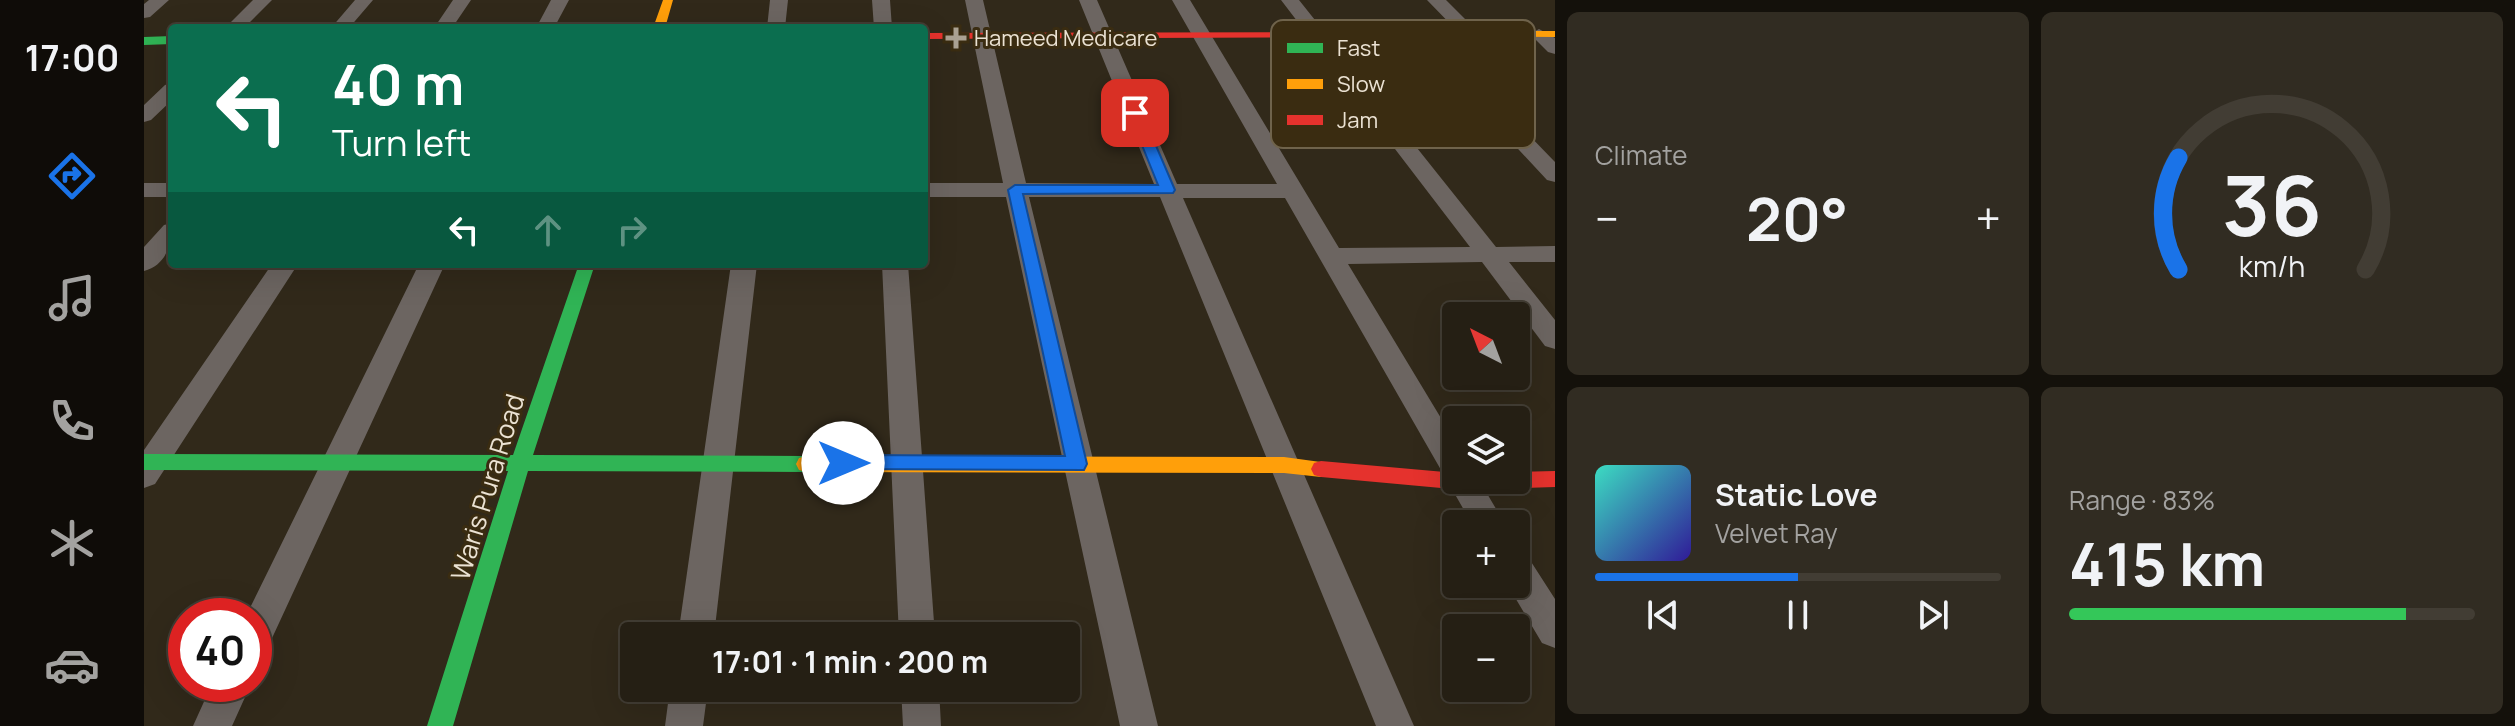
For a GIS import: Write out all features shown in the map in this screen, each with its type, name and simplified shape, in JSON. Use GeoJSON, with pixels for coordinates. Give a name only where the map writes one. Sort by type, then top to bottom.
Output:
{"type":"FeatureCollection","features":[{"type":"Feature","properties":{"kind":"street"},"geometry":{"type":"LineString","coordinates":[[144,13],[160,0]]}},
{"type":"Feature","properties":{"kind":"street"},"geometry":{"type":"LineString","coordinates":[[238,24],[263,0]]}},
{"type":"Feature","properties":{"kind":"street"},"geometry":{"type":"LineString","coordinates":[[343,24],[364,0]]}},
{"type":"Feature","properties":{"kind":"street"},"geometry":{"type":"LineString","coordinates":[[446,24],[462,0]]}},
{"type":"Feature","properties":{"kind":"street"},"geometry":{"type":"LineString","coordinates":[[547,24],[560,0]]}},
{"type":"Feature","properties":{"kind":"street"},"geometry":{"type":"LineString","coordinates":[[660,24],[668,0]]}},
{"type":"Feature","properties":{"kind":"street"},"geometry":{"type":"LineString","coordinates":[[776,24],[779,0]]}},
{"type":"Feature","properties":{"kind":"street"},"geometry":{"type":"LineString","coordinates":[[881,0],[883,24]]}},
{"type":"Feature","properties":{"kind":"street"},"geometry":{"type":"LineString","coordinates":[[974,0],[1139,726]]}},
{"type":"Feature","properties":{"kind":"street"},"geometry":{"type":"LineString","coordinates":[[1088,0],[1395,726]]}},
{"type":"Feature","properties":{"kind":"street"},"geometry":{"type":"LineString","coordinates":[[1181,0],[1442,446]]}},
{"type":"Feature","properties":{"kind":"street"},"geometry":{"type":"LineString","coordinates":[[1290,0],[1304,20]]}},
{"type":"Feature","properties":{"kind":"street"},"geometry":{"type":"LineString","coordinates":[[1436,0],[1456,20]]}},
{"type":"Feature","properties":{"kind":"street"},"geometry":{"type":"LineString","coordinates":[[1547,34],[1555,48]]}},
{"type":"Feature","properties":{"kind":"street"},"geometry":{"type":"LineString","coordinates":[[928,36],[1271,35]]}},
{"type":"Feature","properties":{"kind":"street"},"geometry":{"type":"LineString","coordinates":[[144,41],[168,40]]}},
{"type":"Feature","properties":{"kind":"street"},"geometry":{"type":"LineString","coordinates":[[144,116],[168,93]]}},
{"type":"Feature","properties":{"kind":"street"},"geometry":{"type":"LineString","coordinates":[[1404,148],[1555,339]]}},
{"type":"Feature","properties":{"kind":"street"},"geometry":{"type":"LineString","coordinates":[[1529,148],[1555,175]]}},
{"type":"Feature","properties":{"kind":"street"},"geometry":{"type":"LineString","coordinates":[[144,190],[168,190]]}},
{"type":"Feature","properties":{"kind":"street"},"geometry":{"type":"LineString","coordinates":[[928,190],[1292,191]]}},
{"type":"Feature","properties":{"kind":"street"},"geometry":{"type":"LineString","coordinates":[[144,263],[168,235]]}},
{"type":"Feature","properties":{"kind":"street"},"geometry":{"type":"LineString","coordinates":[[1330,256],[1555,254]]}},
{"type":"Feature","properties":{"kind":"street"},"geometry":{"type":"LineString","coordinates":[[147,466],[282,268]]}},
{"type":"Feature","properties":{"kind":"street"},"geometry":{"type":"LineString","coordinates":[[272,599],[430,268]]}},
{"type":"Feature","properties":{"kind":"street","name":"Waris Pura Road"},"geometry":{"type":"LineString","coordinates":[[440,726],[521,461],[586,268]]}},
{"type":"Feature","properties":{"kind":"street"},"geometry":{"type":"LineString","coordinates":[[698,622],[743,268]]}},
{"type":"Feature","properties":{"kind":"street"},"geometry":{"type":"LineString","coordinates":[[895,268],[916,622]]}},
{"type":"Feature","properties":{"kind":"street"},"geometry":{"type":"LineString","coordinates":[[147,466],[521,461],[1284,465],[1442,476]]}},
{"type":"Feature","properties":{"kind":"street"},"geometry":{"type":"LineString","coordinates":[[1530,478],[1555,479]]}},
{"type":"Feature","properties":{"kind":"street"},"geometry":{"type":"LineString","coordinates":[[1530,591],[1555,631]]}},
{"type":"Feature","properties":{"kind":"street"},"geometry":{"type":"LineString","coordinates":[[212,726],[223,702]]}},
{"type":"Feature","properties":{"kind":"street"},"geometry":{"type":"LineString","coordinates":[[684,726],[687,702]]}},
{"type":"Feature","properties":{"kind":"street"},"geometry":{"type":"LineString","coordinates":[[921,702],[922,726]]}},
{"type":"Feature","properties":{"kind":"traffic: fast"},"geometry":{"type":"LineString","coordinates":[[144,41],[168,40]]}},
{"type":"Feature","properties":{"kind":"traffic: fast"},"geometry":{"type":"LineString","coordinates":[[440,726],[521,461],[586,268]]}},
{"type":"Feature","properties":{"kind":"traffic: fast"},"geometry":{"type":"LineString","coordinates":[[144,462],[806,464]]}},
{"type":"Feature","properties":{"kind":"traffic: slow"},"geometry":{"type":"LineString","coordinates":[[660,24],[668,0]]}},
{"type":"Feature","properties":{"kind":"traffic: slow"},"geometry":{"type":"LineString","coordinates":[[1535,34],[1555,34]]}},
{"type":"Feature","properties":{"kind":"traffic: slow"},"geometry":{"type":"LineString","coordinates":[[806,464],[1284,465],[1321,469]]}},
{"type":"Feature","properties":{"kind":"traffic: jam"},"geometry":{"type":"LineString","coordinates":[[928,36],[1271,35]]}},
{"type":"Feature","properties":{"kind":"traffic: jam"},"geometry":{"type":"LineString","coordinates":[[1321,469],[1463,482],[1555,479]]}},
{"type":"Feature","properties":{"kind":"place","name":"Hameed Medicare"},"geometry":{"type":"Point","coordinates":[956,38]}},
{"type":"Feature","properties":{"kind":"route"},"geometry":{"type":"LineString","coordinates":[[843,463],[1077,464],[1015,190],[1168,190],[1135,113]]}}]}
